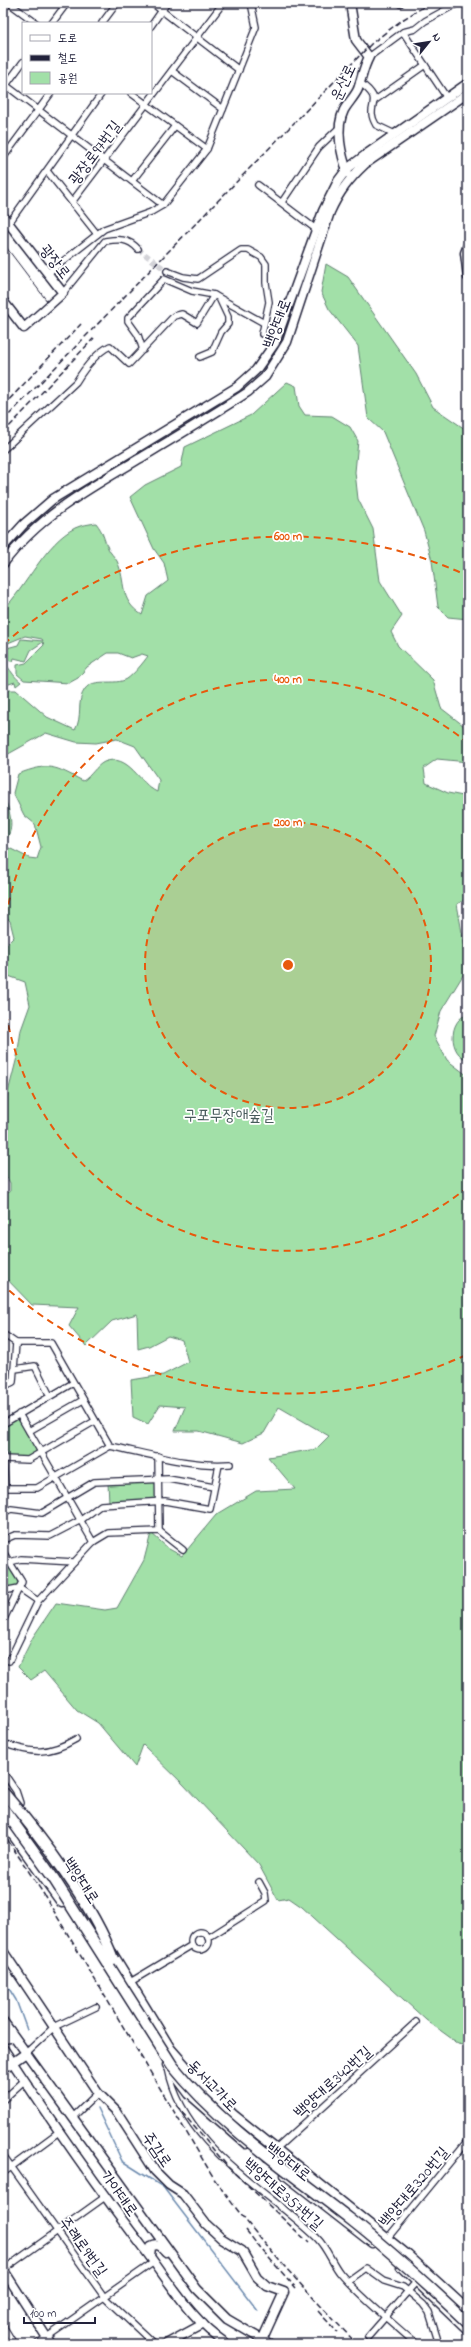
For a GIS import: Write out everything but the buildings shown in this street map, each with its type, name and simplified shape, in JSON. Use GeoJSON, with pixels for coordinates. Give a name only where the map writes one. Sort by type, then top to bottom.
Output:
{"type":"FeatureCollection","features":[{"type":"Feature","properties":{"kind":"highway"},"geometry":{"type":"LineString","coordinates":[[3,1792],[22,1814],[77,1893],[105,1937],[113,1958]]}},
{"type":"Feature","properties":{"kind":"highway","name":"동서고가로"},"geometry":{"type":"LineString","coordinates":[[3,1799],[49,1862],[113,1958],[178,2063],[210,2100],[402,2254],[468,2315]]}},
{"type":"Feature","properties":{"kind":"highway","name":"동서고가로"},"geometry":{"type":"LineString","coordinates":[[3,1808],[54,1879],[172,2065],[207,2105],[399,2259],[468,2323]]}},
{"type":"Feature","properties":{"kind":"highway"},"geometry":{"type":"LineString","coordinates":[[3,1820],[40,1870],[131,2004],[142,2016]]}},
{"type":"Feature","properties":{"kind":"main road","name":"운산로"},"geometry":{"type":"LineString","coordinates":[[350,3],[356,40],[369,57],[359,82],[358,90],[344,112],[340,127],[347,169],[350,178]]}},
{"type":"Feature","properties":{"kind":"main road","name":"백양대로"},"geometry":{"type":"LineString","coordinates":[[3,547],[24,524],[53,499],[237,387],[256,370],[275,343],[330,192],[347,169],[468,83]]}},
{"type":"Feature","properties":{"kind":"main road","name":"백양대로"},"geometry":{"type":"LineString","coordinates":[[3,564],[25,538],[55,512],[105,479],[248,392],[265,377],[287,342],[330,212],[338,194],[350,178],[366,164],[468,94]]}},
{"type":"Feature","properties":{"kind":"main road","name":"광장로"},"geometry":{"type":"LineString","coordinates":[[3,216],[63,293],[24,328],[4,306]]}},
{"type":"Feature","properties":{"kind":"main road"},"geometry":{"type":"LineString","coordinates":[[468,245],[464,253],[468,277]]}},
{"type":"Feature","properties":{"kind":"main road","name":"백양대로"},"geometry":{"type":"LineString","coordinates":[[3,1799],[16,1812],[70,1885],[171,2048],[187,2069],[233,2114],[388,2238],[468,2310]]}},
{"type":"Feature","properties":{"kind":"main road","name":"백양대로"},"geometry":{"type":"LineString","coordinates":[[3,1813],[54,1884],[168,2068],[189,2094],[206,2111],[264,2159],[379,2248],[468,2331]]}},
{"type":"Feature","properties":{"kind":"main road","name":"주감로"},"geometry":{"type":"LineString","coordinates":[[3,1951],[98,2092],[116,2112],[155,2171],[168,2185],[182,2194],[206,2224],[221,2238],[242,2251],[256,2277],[267,2286],[284,2292],[262,2340]]}},
{"type":"Feature","properties":{"kind":"main road","name":"가야대로"},"geometry":{"type":"LineString","coordinates":[[3,2021],[184,2271],[211,2305],[227,2319],[270,2344]]}},
{"type":"Feature","properties":{"kind":"main road"},"geometry":{"type":"LineString","coordinates":[[3,2039],[10,2038],[10,2031]]}},
{"type":"Feature","properties":{"kind":"main road","name":"가야대로"},"geometry":{"type":"LineString","coordinates":[[3,2048],[105,2197],[203,2324],[227,2344]]}},
{"type":"Feature","properties":{"kind":"main road"},"geometry":{"type":"LineString","coordinates":[[3,2069],[26,2053]]}},
{"type":"Feature","properties":{"kind":"main road"},"geometry":{"type":"LineString","coordinates":[[152,2259],[151,2247],[158,2245],[184,2271]]}},
{"type":"Feature","properties":{"kind":"main road"},"geometry":{"type":"LineString","coordinates":[[3,2270],[49,2341]]}},
{"type":"Feature","properties":{"kind":"main road"},"geometry":{"type":"LineString","coordinates":[[166,2344],[203,2324]]}},
{"type":"Feature","properties":{"kind":"street"},"geometry":{"type":"LineString","coordinates":[[9,3],[35,22]]}},
{"type":"Feature","properties":{"kind":"street"},"geometry":{"type":"LineString","coordinates":[[53,22],[66,3]]}},
{"type":"Feature","properties":{"kind":"street"},"geometry":{"type":"LineString","coordinates":[[103,22],[117,3]]}},
{"type":"Feature","properties":{"kind":"street"},"geometry":{"type":"LineString","coordinates":[[152,3],[239,70]]}},
{"type":"Feature","properties":{"kind":"street"},"geometry":{"type":"LineString","coordinates":[[152,25],[167,3]]}},
{"type":"Feature","properties":{"kind":"street","name":"광장로97번길"},"geometry":{"type":"LineString","coordinates":[[72,202],[223,3]]}},
{"type":"Feature","properties":{"kind":"street"},"geometry":{"type":"LineString","coordinates":[[48,274],[97,234],[111,225],[151,212],[163,205],[207,149],[256,27],[251,3]]}},
{"type":"Feature","properties":{"kind":"street"},"geometry":{"type":"LineString","coordinates":[[369,57],[403,32],[415,29],[425,21],[458,3]]}},
{"type":"Feature","properties":{"kind":"street"},"geometry":{"type":"LineString","coordinates":[[403,32],[447,98]]}},
{"type":"Feature","properties":{"kind":"street"},"geometry":{"type":"LineString","coordinates":[[22,63],[4,86],[72,135],[163,205]]}},
{"type":"Feature","properties":{"kind":"street"},"geometry":{"type":"LineString","coordinates":[[374,101],[425,65]]}},
{"type":"Feature","properties":{"kind":"street"},"geometry":{"type":"LineString","coordinates":[[172,70],[223,109]]}},
{"type":"Feature","properties":{"kind":"street"},"geometry":{"type":"LineString","coordinates":[[359,82],[372,91],[374,101],[372,115],[376,125],[395,134]]}},
{"type":"Feature","properties":{"kind":"street"},"geometry":{"type":"LineString","coordinates":[[3,158],[50,94]]}},
{"type":"Feature","properties":{"kind":"street"},"geometry":{"type":"LineString","coordinates":[[9,223],[101,94]]}},
{"type":"Feature","properties":{"kind":"street"},"geometry":{"type":"LineString","coordinates":[[132,94],[207,149]]}},
{"type":"Feature","properties":{"kind":"street"},"geometry":{"type":"LineString","coordinates":[[132,181],[175,126]]}},
{"type":"Feature","properties":{"kind":"street"},"geometry":{"type":"LineString","coordinates":[[282,202],[319,147],[340,127]]}},
{"type":"Feature","properties":{"kind":"street"},"geometry":{"type":"LineString","coordinates":[[47,171],[97,234]]}},
{"type":"Feature","properties":{"kind":"street"},"geometry":{"type":"LineString","coordinates":[[258,185],[317,230]]}},
{"type":"Feature","properties":{"kind":"street"},"geometry":{"type":"LineString","coordinates":[[63,293],[105,242],[121,239],[131,242],[138,249]]}},
{"type":"Feature","properties":{"kind":"street"},"geometry":{"type":"LineString","coordinates":[[167,271],[183,277],[198,279],[241,250],[248,250],[261,257],[266,264],[266,283],[269,298],[262,334]]}},
{"type":"Feature","properties":{"kind":"street"},"geometry":{"type":"LineString","coordinates":[[143,350],[138,335],[128,321],[128,318],[164,279],[192,291],[214,295],[264,323]]}},
{"type":"Feature","properties":{"kind":"street"},"geometry":{"type":"LineString","coordinates":[[3,450],[76,382],[83,371],[104,349],[110,346],[129,364],[174,316],[182,314],[197,323],[214,295]]}},
{"type":"Feature","properties":{"kind":"street"},"geometry":{"type":"LineString","coordinates":[[200,357],[212,352],[221,332],[228,324],[225,308],[214,295]]}},
{"type":"Feature","properties":{"kind":"street"},"geometry":{"type":"LineString","coordinates":[[3,1334],[16,1343],[51,1344],[110,1446]]}},
{"type":"Feature","properties":{"kind":"street"},"geometry":{"type":"LineString","coordinates":[[3,1387],[13,1382],[16,1343]]}},
{"type":"Feature","properties":{"kind":"street"},"geometry":{"type":"LineString","coordinates":[[15,1369],[35,1366],[50,1396]]}},
{"type":"Feature","properties":{"kind":"street"},"geometry":{"type":"LineString","coordinates":[[3,1424],[73,1383]]}},
{"type":"Feature","properties":{"kind":"street"},"geometry":{"type":"LineString","coordinates":[[29,1431],[83,1400]]}},
{"type":"Feature","properties":{"kind":"street"},"geometry":{"type":"LineString","coordinates":[[19,1414],[93,1542]]}},
{"type":"Feature","properties":{"kind":"street"},"geometry":{"type":"LineString","coordinates":[[95,1421],[28,1460],[4,1457],[4,1488],[37,1488],[110,1446],[158,1456],[219,1465],[230,1464]]}},
{"type":"Feature","properties":{"kind":"street"},"geometry":{"type":"LineString","coordinates":[[158,1456],[159,1531]]}},
{"type":"Feature","properties":{"kind":"street"},"geometry":{"type":"LineString","coordinates":[[3,1540],[15,1535],[50,1536],[80,1520],[101,1505],[165,1501],[210,1509],[219,1465]]}},
{"type":"Feature","properties":{"kind":"street"},"geometry":{"type":"LineString","coordinates":[[3,1513],[11,1509],[42,1513],[69,1499],[94,1482],[168,1479],[214,1487]]}},
{"type":"Feature","properties":{"kind":"street"},"geometry":{"type":"LineString","coordinates":[[3,1659],[8,1662],[38,1601],[93,1542],[108,1533],[159,1531],[183,1550]]}},
{"type":"Feature","properties":{"kind":"street"},"geometry":{"type":"LineString","coordinates":[[3,1552],[22,1582],[3,1621]]}},
{"type":"Feature","properties":{"kind":"street"},"geometry":{"type":"LineString","coordinates":[[10,1562],[21,1559],[74,1562]]}},
{"type":"Feature","properties":{"kind":"street"},"geometry":{"type":"LineString","coordinates":[[3,1591],[19,1588],[38,1601]]}},
{"type":"Feature","properties":{"kind":"street"},"geometry":{"type":"LineString","coordinates":[[3,1743],[30,1751],[44,1752],[62,1747],[76,1739]]}},
{"type":"Feature","properties":{"kind":"street"},"geometry":{"type":"LineString","coordinates":[[3,1772],[16,1791],[20,1803],[16,1812]]}},
{"type":"Feature","properties":{"kind":"street"},"geometry":{"type":"LineString","coordinates":[[208,1938],[266,1901],[265,1893],[259,1882]]}},
{"type":"Feature","properties":{"kind":"street"},"geometry":{"type":"LineString","coordinates":[[192,1945],[192,1938],[195,1934],[201,1932],[208,1938]]}},
{"type":"Feature","properties":{"kind":"street"},"geometry":{"type":"LineString","coordinates":[[192,1945],[199,1950],[204,1949],[208,1943],[208,1938]]}},
{"type":"Feature","properties":{"kind":"street"},"geometry":{"type":"LineString","coordinates":[[120,1989],[192,1945]]}},
{"type":"Feature","properties":{"kind":"street"},"geometry":{"type":"LineString","coordinates":[[26,2053],[54,2027],[96,2007]]}},
{"type":"Feature","properties":{"kind":"street","name":"백양대로342번길"},"geometry":{"type":"LineString","coordinates":[[264,2159],[416,2022]]}},
{"type":"Feature","properties":{"kind":"street","name":"백양대로357번길"},"geometry":{"type":"LineString","coordinates":[[168,2068],[172,2086],[188,2116],[212,2148],[318,2240],[340,2273],[416,2344]]}},
{"type":"Feature","properties":{"kind":"street"},"geometry":{"type":"LineString","coordinates":[[3,2100],[25,2080]]}},
{"type":"Feature","properties":{"kind":"street"},"geometry":{"type":"LineString","coordinates":[[72,2118],[98,2092]]}},
{"type":"Feature","properties":{"kind":"street"},"geometry":{"type":"LineString","coordinates":[[3,2173],[60,2131]]}},
{"type":"Feature","properties":{"kind":"street","name":"백양대로320번길"},"geometry":{"type":"LineString","coordinates":[[379,2248],[468,2140]]}},
{"type":"Feature","properties":{"kind":"street","name":"주례로9번길"},"geometry":{"type":"LineString","coordinates":[[3,2155],[106,2298],[154,2344]]}},
{"type":"Feature","properties":{"kind":"street"},"geometry":{"type":"LineString","coordinates":[[3,2270],[105,2197]]}},
{"type":"Feature","properties":{"kind":"street"},"geometry":{"type":"LineString","coordinates":[[37,2344],[49,2341],[106,2298],[152,2259]]}},
{"type":"Feature","properties":{"kind":"street"},"geometry":{"type":"LineString","coordinates":[[348,2281],[366,2268],[384,2281],[403,2287],[423,2304],[428,2312],[439,2344]]}},
{"type":"Feature","properties":{"kind":"street"},"geometry":{"type":"LineString","coordinates":[[368,2337],[385,2315],[416,2282]]}},
{"type":"Feature","properties":{"kind":"street"},"geometry":{"type":"LineString","coordinates":[[3,2326],[14,2344]]}},
{"type":"Feature","properties":{"kind":"green space"},"geometry":{"type":"Polygon","coordinates":[[[326,264],[348,277],[416,374],[433,407],[468,431],[468,619],[448,617],[438,607],[432,561],[424,531],[383,432],[368,418],[358,346],[329,309],[321,292],[326,264]]]}},
{"type":"Feature","properties":{"kind":"green space","name":"구포무장애숲길"},"geometry":{"type":"Polygon","coordinates":[[[287,382],[296,386],[299,406],[305,415],[332,416],[350,427],[358,441],[355,472],[358,499],[373,529],[380,581],[402,616],[391,632],[398,646],[433,680],[441,708],[468,729],[468,762],[437,759],[424,768],[426,783],[448,793],[468,797],[468,898],[457,904],[468,967],[441,1011],[434,1036],[447,1060],[468,1076],[468,2047],[459,2044],[426,2020],[302,1907],[289,1898],[278,1900],[259,1865],[183,1784],[143,1745],[135,1767],[98,1723],[77,1710],[44,1671],[31,1680],[18,1667],[33,1637],[56,1603],[105,1610],[117,1608],[144,1560],[151,1533],[169,1549],[182,1556],[216,1515],[256,1491],[295,1489],[268,1457],[316,1449],[329,1436],[279,1407],[264,1433],[243,1443],[199,1431],[175,1431],[185,1407],[160,1405],[148,1424],[133,1417],[131,1380],[163,1375],[188,1362],[182,1340],[168,1336],[149,1346],[138,1349],[137,1314],[112,1321],[86,1346],[69,1326],[79,1307],[32,1305],[3,1275],[3,1194],[10,1192],[10,1183],[3,1170],[3,1126],[5,1104],[17,1057],[21,1030],[30,1005],[25,982],[3,974],[3,948],[14,937],[10,921],[3,914],[3,845],[29,858],[37,859],[41,847],[35,824],[24,815],[13,793],[18,774],[38,768],[52,767],[83,781],[101,764],[113,760],[120,761],[127,765],[145,783],[157,792],[159,780],[135,746],[117,739],[96,743],[76,742],[46,733],[3,757],[3,690],[16,690],[47,717],[75,730],[79,720],[82,694],[85,689],[94,683],[117,682],[127,679],[148,656],[142,654],[131,658],[118,653],[108,653],[87,667],[78,678],[69,683],[24,680],[17,674],[17,665],[26,663],[44,645],[43,642],[31,650],[26,661],[14,658],[13,662],[8,660],[7,666],[15,677],[21,682],[16,686],[15,682],[3,686],[3,649],[18,645],[21,639],[43,641],[42,639],[25,636],[3,645],[3,610],[54,544],[75,528],[96,523],[109,550],[117,561],[126,597],[129,603],[142,615],[148,596],[168,581],[164,563],[154,549],[130,497],[145,485],[181,467],[185,447],[251,415],[287,382]]]}},
{"type":"Feature","properties":{"kind":"green space"},"geometry":{"type":"Polygon","coordinates":[[[3,795],[9,811],[11,823],[11,828],[7,838],[3,837],[3,795]]]}},
{"type":"Feature","properties":{"kind":"green space"},"geometry":{"type":"Polygon","coordinates":[[[468,1014],[468,1060],[461,1057],[457,1051],[453,1037],[457,1023],[461,1017],[468,1014]]]}},
{"type":"Feature","properties":{"kind":"green space"},"geometry":{"type":"Polygon","coordinates":[[[18,1418],[38,1451],[28,1457],[6,1457],[3,1446],[3,1427],[18,1418]]]}},
{"type":"Feature","properties":{"kind":"green space"},"geometry":{"type":"Polygon","coordinates":[[[155,1479],[157,1501],[109,1502],[108,1483],[155,1479]]]}},
{"type":"Feature","properties":{"kind":"green space"},"geometry":{"type":"Polygon","coordinates":[[[3,1556],[18,1580],[17,1586],[3,1588],[3,1556]]]}},
{"type":"Feature","properties":{"kind":"waterway"},"geometry":{"type":"LineString","coordinates":[[3,1979],[16,2000],[27,2030]]}},
{"type":"Feature","properties":{"kind":"waterway"},"geometry":{"type":"LineString","coordinates":[[97,2108],[122,2161],[163,2187],[258,2311]]}},
{"type":"Feature","properties":{"kind":"tunnel"},"geometry":{"type":"LineString","coordinates":[[138,249],[167,271]]}},
{"type":"Feature","properties":{"kind":"tram line"},"geometry":{"type":"LineString","coordinates":[[3,243],[47,301]]}},
{"type":"Feature","properties":{"kind":"railway"},"geometry":{"type":"LineString","coordinates":[[3,421],[372,43],[402,20],[430,3]]}},
{"type":"Feature","properties":{"kind":"railway"},"geometry":{"type":"LineString","coordinates":[[3,406],[81,324]]}},
{"type":"Feature","properties":{"kind":"railway"},"geometry":{"type":"LineString","coordinates":[[3,433],[94,338]]}},
{"type":"Feature","properties":{"kind":"railway"},"geometry":{"type":"LineString","coordinates":[[3,1833],[43,1893],[215,2180],[265,2244],[301,2285],[357,2344]]}},
{"type":"Feature","properties":{"kind":"railway"},"geometry":{"type":"LineString","coordinates":[[176,2105],[229,2168],[309,2243]]}},
{"type":"Feature","properties":{"kind":"railway"},"geometry":{"type":"LineString","coordinates":[[246,2230],[296,2288]]}},
{"type":"Feature","properties":{"kind":"railway"},"geometry":{"type":"LineString","coordinates":[[318,2311],[338,2333]]}}]}
